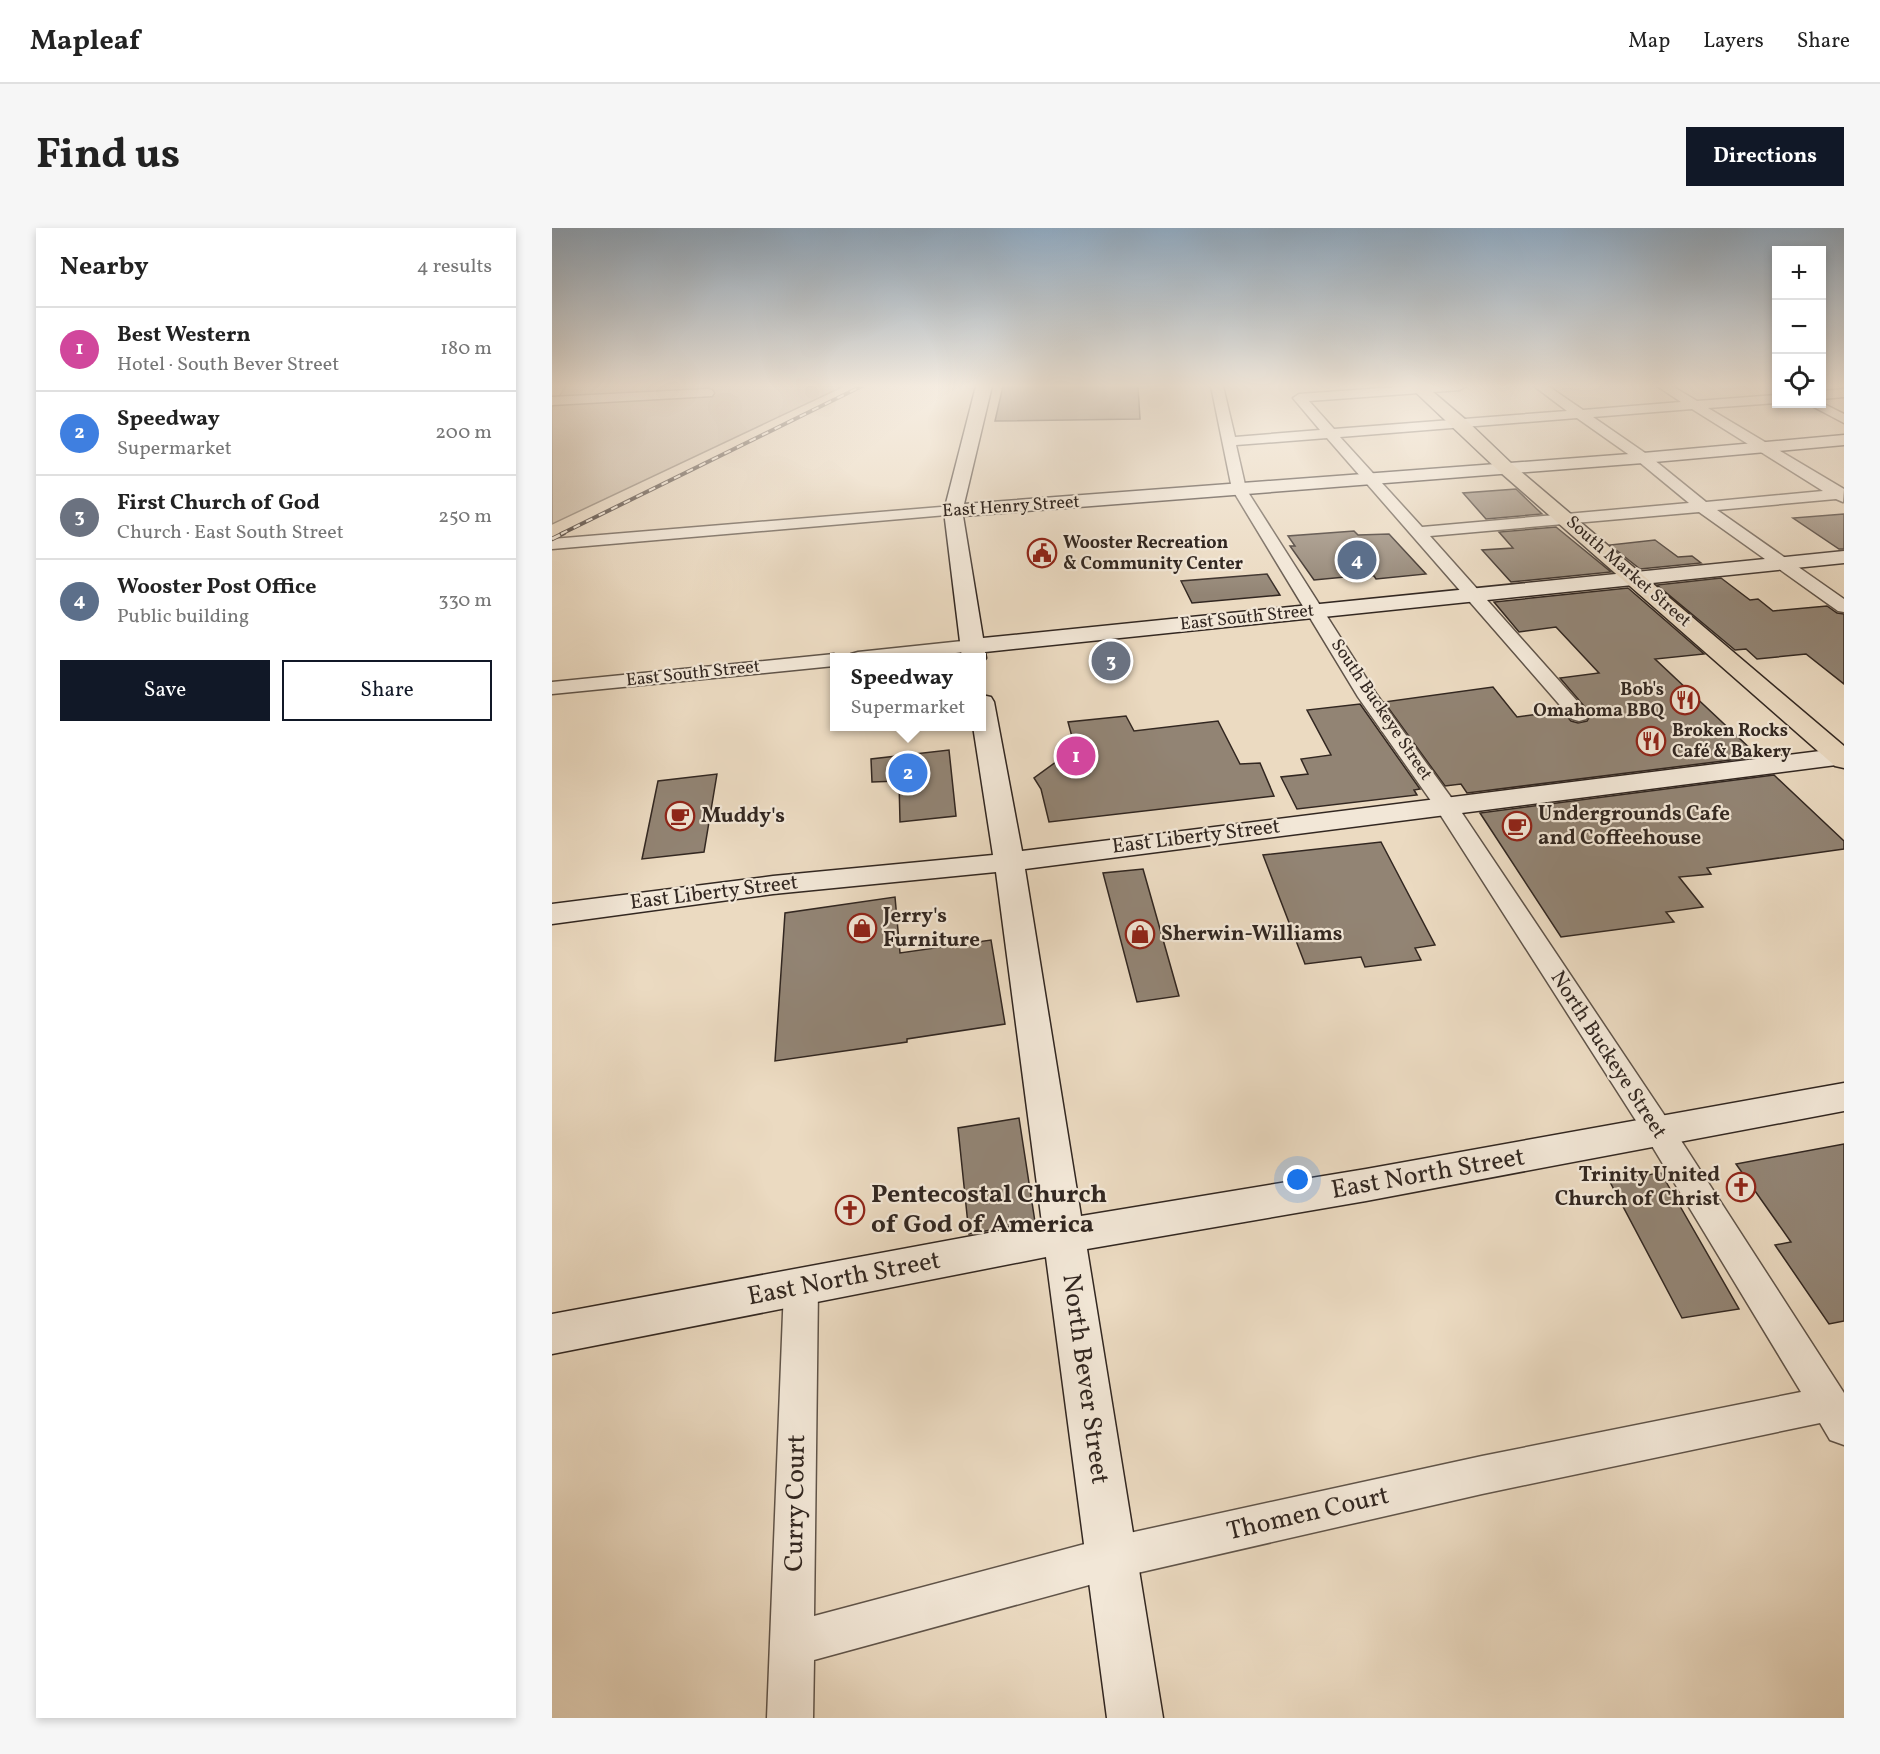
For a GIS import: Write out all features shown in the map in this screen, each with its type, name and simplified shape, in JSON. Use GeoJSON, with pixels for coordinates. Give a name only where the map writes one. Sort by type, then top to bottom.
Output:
{"type":"FeatureCollection","features":[{"type":"Feature","properties":{"kind":"main road","name":"South Market Street"},"geometry":{"type":"LineString","coordinates":[[1493,456],[1843,757]]}},
{"type":"Feature","properties":{"kind":"street"},"geometry":{"type":"LineString","coordinates":[[967,456],[953,511],[973,652]]}},
{"type":"Feature","properties":{"kind":"street","name":"South Buckeye Street"},"geometry":{"type":"LineString","coordinates":[[1233,456],[1239,489],[1368,697],[1447,807]]}},
{"type":"Feature","properties":{"kind":"street"},"geometry":{"type":"LineString","coordinates":[[1351,456],[1470,594],[1579,715]]}},
{"type":"Feature","properties":{"kind":"street"},"geometry":{"type":"LineString","coordinates":[[1639,456],[1704,508],[1844,607]]}},
{"type":"Feature","properties":{"kind":"street","name":"East Henry Street"},"geometry":{"type":"LineString","coordinates":[[552,544],[1673,456]]}},
{"type":"Feature","properties":{"kind":"street"},"geometry":{"type":"LineString","coordinates":[[1776,456],[1842,495]]}},
{"type":"Feature","properties":{"kind":"street"},"geometry":{"type":"LineString","coordinates":[[1419,532],[1842,495]]}},
{"type":"Feature","properties":{"kind":"street","name":"East South Street"},"geometry":{"type":"LineString","coordinates":[[950,653],[1470,594],[1844,557]]}},
{"type":"Feature","properties":{"kind":"street","name":"East South Street"},"geometry":{"type":"LineString","coordinates":[[552,688],[830,660]]}},
{"type":"Feature","properties":{"kind":"street","name":"North Bever Street"},"geometry":{"type":"LineString","coordinates":[[986,731],[1009,862],[1135,1718]]}},
{"type":"Feature","properties":{"kind":"street","name":"East Liberty Street"},"geometry":{"type":"LineString","coordinates":[[552,914],[773,885],[1009,862],[1843,757]]}},
{"type":"Feature","properties":{"kind":"street","name":"North Buckeye Street"},"geometry":{"type":"LineString","coordinates":[[1447,807],[1660,1133],[1836,1415]]}},
{"type":"Feature","properties":{"kind":"street","name":"East North Street"},"geometry":{"type":"LineString","coordinates":[[552,1334],[1065,1236],[1660,1133],[1844,1097]]}},
{"type":"Feature","properties":{"kind":"street","name":"Curry Court"},"geometry":{"type":"LineString","coordinates":[[790,1718],[801,1288]]}},
{"type":"Feature","properties":{"kind":"street","name":"Thomen Court"},"geometry":{"type":"LineString","coordinates":[[793,1644],[1111,1558],[1482,1475],[1836,1415]]}},
{"type":"Feature","properties":{"kind":"shaded area"},"geometry":{"type":"Polygon","coordinates":[[[552,456],[697,456],[552,524],[552,456]]]}},
{"type":"Feature","properties":{"kind":"building"},"geometry":{"type":"Polygon","coordinates":[[[1516,489],[1542,514],[1486,519],[1463,493],[1516,489]]]}},
{"type":"Feature","properties":{"kind":"building"},"geometry":{"type":"Polygon","coordinates":[[[1844,514],[1844,549],[1839,549],[1793,518],[1844,514]]]}},
{"type":"Feature","properties":{"kind":"building"},"geometry":{"type":"Polygon","coordinates":[[[1556,527],[1611,572],[1511,582],[1482,550],[1513,548],[1499,532],[1556,527]]]}},
{"type":"Feature","properties":{"kind":"building"},"geometry":{"type":"Polygon","coordinates":[[[1354,531],[1358,535],[1389,534],[1426,574],[1376,579],[1374,576],[1366,575],[1314,580],[1290,546],[1295,546],[1288,536],[1354,531]]]}},
{"type":"Feature","properties":{"kind":"building"},"geometry":{"type":"Polygon","coordinates":[[[1655,540],[1678,557],[1692,556],[1701,563],[1640,569],[1610,545],[1655,540]]]}},
{"type":"Feature","properties":{"kind":"building"},"geometry":{"type":"Polygon","coordinates":[[[1267,574],[1280,595],[1192,603],[1181,581],[1267,574]]]}},
{"type":"Feature","properties":{"kind":"building"},"geometry":{"type":"Polygon","coordinates":[[[1721,578],[1750,600],[1758,599],[1773,611],[1827,606],[1837,613],[1844,614],[1844,684],[1806,654],[1757,659],[1746,649],[1735,650],[1657,585],[1721,578]]]}},
{"type":"Feature","properties":{"kind":"building"},"geometry":{"type":"Polygon","coordinates":[[[1628,588],[1704,654],[1655,659],[1755,753],[1751,753],[1755,757],[1467,793],[1461,784],[1445,786],[1384,702],[1493,687],[1517,717],[1562,711],[1571,721],[1578,723],[1587,721],[1591,714],[1560,678],[1599,673],[1556,627],[1519,632],[1494,602],[1628,588]]]}},
{"type":"Feature","properties":{"kind":"building"},"geometry":{"type":"Polygon","coordinates":[[[1360,704],[1420,789],[1414,790],[1417,795],[1297,809],[1281,777],[1308,774],[1301,759],[1331,755],[1307,710],[1360,704]]]}},
{"type":"Feature","properties":{"kind":"building"},"geometry":{"type":"Polygon","coordinates":[[[1126,716],[1134,731],[1218,721],[1240,764],[1260,763],[1274,796],[1049,822],[1041,789],[1034,778],[1075,748],[1068,722],[1126,716]]]}},
{"type":"Feature","properties":{"kind":"building"},"geometry":{"type":"Polygon","coordinates":[[[949,750],[956,816],[900,822],[899,781],[872,782],[871,759],[949,750]]]}},
{"type":"Feature","properties":{"kind":"building","name":"Muddy's"},"geometry":{"type":"Polygon","coordinates":[[[717,774],[704,852],[642,859],[658,781],[717,774]]]}},
{"type":"Feature","properties":{"kind":"building"},"geometry":{"type":"Polygon","coordinates":[[[1774,775],[1844,841],[1844,849],[1707,868],[1711,874],[1679,877],[1703,907],[1666,912],[1674,922],[1561,937],[1480,813],[1774,775]]]}},
{"type":"Feature","properties":{"kind":"building"},"geometry":{"type":"Polygon","coordinates":[[[1381,842],[1435,945],[1415,948],[1421,960],[1365,967],[1361,957],[1305,964],[1263,855],[1381,842]]]}},
{"type":"Feature","properties":{"kind":"building","name":"Sherwin-Williams"},"geometry":{"type":"Polygon","coordinates":[[[1143,869],[1179,996],[1137,1002],[1103,873],[1143,869]]]}},
{"type":"Feature","properties":{"kind":"building"},"geometry":{"type":"Polygon","coordinates":[[[895,897],[900,953],[991,940],[1005,1024],[907,1039],[907,1042],[775,1061],[785,913],[895,897]]]}},
{"type":"Feature","properties":{"kind":"building"},"geometry":{"type":"Polygon","coordinates":[[[1019,1118],[1035,1222],[969,1234],[958,1128],[1019,1118]]]}},
{"type":"Feature","properties":{"kind":"building"},"geometry":{"type":"Polygon","coordinates":[[[1844,1144],[1844,1321],[1829,1324],[1775,1245],[1791,1242],[1736,1164],[1844,1144]]]}},
{"type":"Feature","properties":{"kind":"building"},"geometry":{"type":"Polygon","coordinates":[[[1661,1173],[1739,1309],[1682,1318],[1609,1180],[1661,1173]]]}},
{"type":"Feature","properties":{"kind":"railway"},"geometry":{"type":"LineString","coordinates":[[561,534],[721,456]]}},
{"type":"Feature","properties":{"kind":"railway"},"geometry":{"type":"LineString","coordinates":[[552,539],[564,533]]}},
{"type":"Feature","properties":{"kind":"place","name":"Wooster Recreation & Community Center"},"geometry":{"type":"Point","coordinates":[1042,553]}},
{"type":"Feature","properties":{"kind":"place","name":"Wooster Post Office"},"geometry":{"type":"Point","coordinates":[1357,560]}},
{"type":"Feature","properties":{"kind":"place","name":"First Church of God"},"geometry":{"type":"Point","coordinates":[1111,661]}},
{"type":"Feature","properties":{"kind":"place","name":"Bob's Omahoma BBQ"},"geometry":{"type":"Point","coordinates":[1685,700]}},
{"type":"Feature","properties":{"kind":"place","name":"Broken Rocks Café & Bakery"},"geometry":{"type":"Point","coordinates":[1651,741]}},
{"type":"Feature","properties":{"kind":"place","name":"Best Western"},"geometry":{"type":"Point","coordinates":[1076,756]}},
{"type":"Feature","properties":{"kind":"place","name":"Speedway"},"geometry":{"type":"Point","coordinates":[908,773]}},
{"type":"Feature","properties":{"kind":"place","name":"Muddy's"},"geometry":{"type":"Point","coordinates":[680,816]}},
{"type":"Feature","properties":{"kind":"place","name":"Undergrounds Cafe and Coffeehouse"},"geometry":{"type":"Point","coordinates":[1517,826]}},
{"type":"Feature","properties":{"kind":"place","name":"Jerry's Furniture"},"geometry":{"type":"Point","coordinates":[862,928]}},
{"type":"Feature","properties":{"kind":"place","name":"Sherwin-Williams"},"geometry":{"type":"Point","coordinates":[1140,934]}},
{"type":"Feature","properties":{"kind":"place","name":"Trinity United Church of Christ"},"geometry":{"type":"Point","coordinates":[1741,1187]}},
{"type":"Feature","properties":{"kind":"place","name":"Pentecostal Church of God of America"},"geometry":{"type":"Point","coordinates":[850,1210]}}]}
